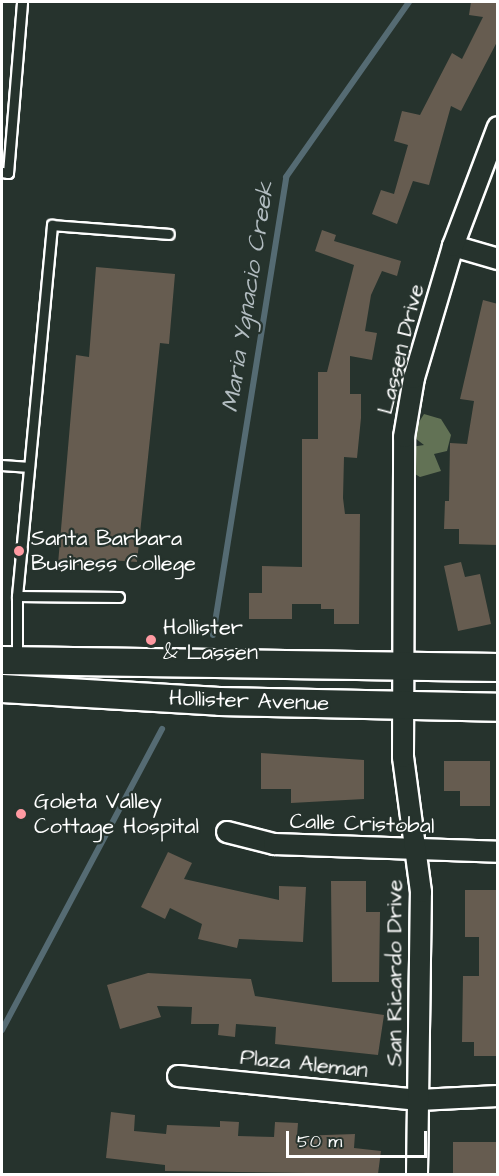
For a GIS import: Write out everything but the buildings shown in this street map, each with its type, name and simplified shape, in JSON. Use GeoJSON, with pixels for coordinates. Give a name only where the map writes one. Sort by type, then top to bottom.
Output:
{"type":"FeatureCollection","features":[{"type":"Feature","properties":{"kind":"main road","name":"Hollister Avenue"},"geometry":{"type":"LineString","coordinates":[[9,660],[234,661],[498,667]]}},
{"type":"Feature","properties":{"kind":"main road","name":"Hollister Avenue"},"geometry":{"type":"LineString","coordinates":[[2,688],[219,701],[498,707]]}},
{"type":"Feature","properties":{"kind":"street","name":"Lassen Drive"},"geometry":{"type":"LineString","coordinates":[[402,665],[404,437],[414,378],[453,246],[498,127]]}},
{"type":"Feature","properties":{"kind":"street"},"geometry":{"type":"LineString","coordinates":[[453,246],[498,259]]}},
{"type":"Feature","properties":{"kind":"street","name":"San Ricardo Drive"},"geometry":{"type":"LineString","coordinates":[[402,665],[402,705],[415,848],[422,892],[417,1174]]}},
{"type":"Feature","properties":{"kind":"street","name":"Calle Cristobal"},"geometry":{"type":"LineString","coordinates":[[227,832],[274,844],[498,852]]}},
{"type":"Feature","properties":{"kind":"street","name":"Plaza Aleman"},"geometry":{"type":"LineString","coordinates":[[178,1076],[419,1100],[498,1096]]}},
{"type":"Feature","properties":{"kind":"lane"},"geometry":{"type":"LineString","coordinates":[[2,172],[8,172],[22,2]]}},
{"type":"Feature","properties":{"kind":"lane"},"geometry":{"type":"LineString","coordinates":[[9,660],[52,225],[169,234]]}},
{"type":"Feature","properties":{"kind":"lane"},"geometry":{"type":"LineString","coordinates":[[2,465],[29,467]]}},
{"type":"Feature","properties":{"kind":"lane"},"geometry":{"type":"LineString","coordinates":[[17,596],[119,597]]}},
{"type":"Feature","properties":{"kind":"green space"},"geometry":{"type":"Polygon","coordinates":[[[424,414],[441,419],[451,435],[447,451],[434,454],[441,471],[420,477],[408,470],[411,447],[424,445],[411,435],[424,414]]]}},
{"type":"Feature","properties":{"kind":"waterway","name":"Maria Ygnacio Creek"},"geometry":{"type":"LineString","coordinates":[[213,635],[286,177],[409,2]]}},
{"type":"Feature","properties":{"kind":"waterway","name":"Maria Ygnacio Creek"},"geometry":{"type":"LineString","coordinates":[[2,1030],[162,729]]}},
{"type":"Feature","properties":{"kind":"place","name":"Santa Barbara Business College"},"geometry":{"type":"Point","coordinates":[19,551]}},
{"type":"Feature","properties":{"kind":"place","name":"Hollister & Lassen"},"geometry":{"type":"Point","coordinates":[151,640]}},
{"type":"Feature","properties":{"kind":"place","name":"Goleta Valley Cottage Hospital"},"geometry":{"type":"Point","coordinates":[21,814]}}]}
